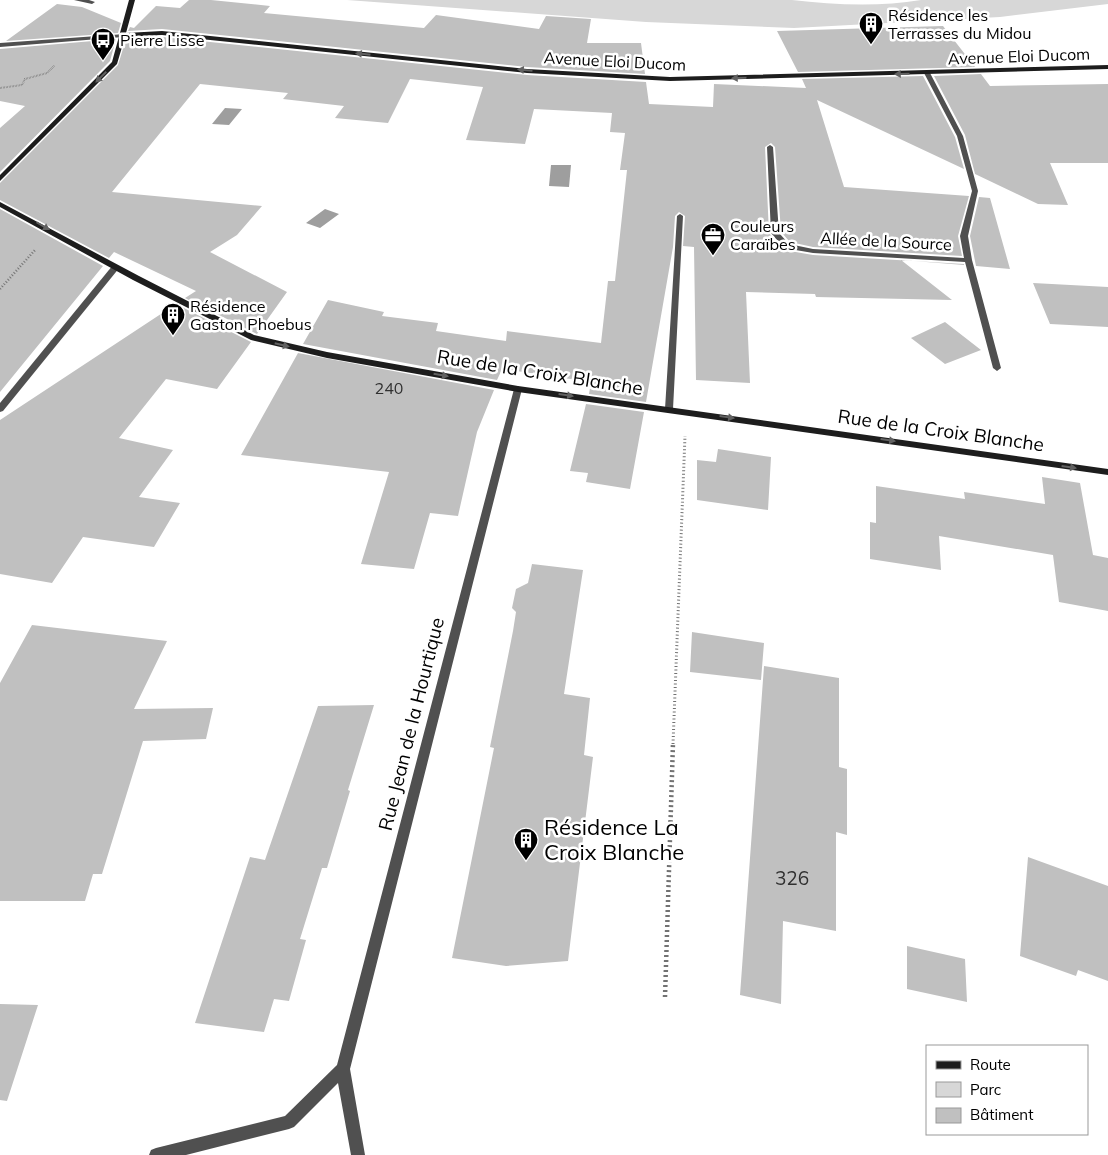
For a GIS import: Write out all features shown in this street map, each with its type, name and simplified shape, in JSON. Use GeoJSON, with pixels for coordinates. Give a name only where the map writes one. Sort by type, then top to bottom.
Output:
{"type":"FeatureCollection","features":[{"type":"Feature","properties":{"kind":"street"},"geometry":{"type":"LineString","coordinates":[[77,0],[92,2]]}},
{"type":"Feature","properties":{"kind":"street"},"geometry":{"type":"LineString","coordinates":[[0,179],[114,63],[132,0]]}},
{"type":"Feature","properties":{"kind":"street","name":"Avenue Eloi Ducom"},"geometry":{"type":"LineString","coordinates":[[123,35],[162,33],[527,71],[670,79],[1108,67]]}},
{"type":"Feature","properties":{"kind":"street"},"geometry":{"type":"LineString","coordinates":[[0,45],[123,35]]}},
{"type":"Feature","properties":{"kind":"street","name":"Allée de la Source"},"geometry":{"type":"LineString","coordinates":[[928,73],[960,136],[975,191],[964,236],[968,260],[997,368]]}},
{"type":"Feature","properties":{"kind":"street","name":"Allée de la Source"},"geometry":{"type":"LineString","coordinates":[[770,147],[775,233],[787,246],[813,251],[968,260]]}},
{"type":"Feature","properties":{"kind":"street","name":"Rue de la Croix Blanche"},"geometry":{"type":"LineString","coordinates":[[0,204],[251,338],[327,355],[518,389],[1108,472]]}},
{"type":"Feature","properties":{"kind":"street"},"geometry":{"type":"LineString","coordinates":[[669,409],[680,216]]}},
{"type":"Feature","properties":{"kind":"street"},"geometry":{"type":"LineString","coordinates":[[0,409],[116,267]]}},
{"type":"Feature","properties":{"kind":"street","name":"Rue Jean de la Hourtique"},"geometry":{"type":"LineString","coordinates":[[358,1155],[344,1069],[518,389]]}},
{"type":"Feature","properties":{"kind":"street"},"geometry":{"type":"LineString","coordinates":[[156,1155],[289,1122],[344,1069]]}},
{"type":"Feature","properties":{"kind":"path"},"geometry":{"type":"LineString","coordinates":[[0,88],[17,86],[22,84],[25,79],[48,74],[54,70],[63,40]]}},
{"type":"Feature","properties":{"kind":"path"},"geometry":{"type":"LineString","coordinates":[[0,289],[52,232]]}},
{"type":"Feature","properties":{"kind":"path"},"geometry":{"type":"LineString","coordinates":[[665,997],[686,434]]}},
{"type":"Feature","properties":{"kind":"green space"},"geometry":{"type":"Polygon","coordinates":[[[347,0],[792,0],[824,3],[889,4],[921,0],[1108,0],[1108,4],[1000,17],[794,28],[646,22],[347,0]]]}},
{"type":"Feature","properties":{"kind":"shaded area"},"geometry":{"type":"Polygon","coordinates":[[[225,108],[242,109],[229,125],[212,124],[225,108]]]}},
{"type":"Feature","properties":{"kind":"shaded area"},"geometry":{"type":"Polygon","coordinates":[[[551,165],[571,165],[569,187],[549,186],[551,165]]]}},
{"type":"Feature","properties":{"kind":"shaded area"},"geometry":{"type":"Polygon","coordinates":[[[325,209],[339,214],[320,228],[306,223],[325,209]]]}},
{"type":"Feature","properties":{"kind":"building"},"geometry":{"type":"Polygon","coordinates":[[[189,0],[211,0],[270,6],[264,13],[424,28],[436,15],[539,29],[546,16],[591,19],[587,43],[641,43],[645,74],[527,67],[162,29],[128,31],[130,27],[134,28],[156,6],[180,8],[189,0]]]}},
{"type":"Feature","properties":{"kind":"building"},"geometry":{"type":"Polygon","coordinates":[[[57,4],[82,7],[121,23],[118,33],[6,41],[57,4]]]}},
{"type":"Feature","properties":{"kind":"building","name":"Résidence les Terrasses du Midou"},"geometry":{"type":"Polygon","coordinates":[[[943,26],[975,67],[798,72],[777,31],[943,26]]]}},
{"type":"Feature","properties":{"kind":"building"},"geometry":{"type":"Polygon","coordinates":[[[162,37],[527,75],[646,82],[649,104],[713,107],[714,84],[806,88],[802,79],[923,76],[955,137],[964,169],[817,100],[844,187],[969,196],[958,236],[962,256],[813,247],[790,242],[781,232],[775,147],[771,143],[765,147],[769,233],[784,250],[813,255],[901,260],[952,300],[816,297],[815,294],[746,292],[750,383],[696,380],[694,247],[683,246],[685,216],[679,212],[675,216],[673,247],[646,402],[589,394],[591,382],[503,369],[504,365],[497,380],[303,344],[328,300],[384,312],[382,316],[438,323],[436,331],[506,341],[507,331],[601,343],[608,281],[615,281],[627,170],[620,170],[625,133],[610,132],[612,113],[534,109],[525,144],[466,140],[483,87],[410,79],[388,123],[335,118],[344,106],[283,99],[288,93],[200,84],[112,192],[262,206],[237,235],[210,252],[287,292],[257,334],[185,298],[196,291],[114,252],[109,258],[0,200],[0,183],[118,65],[126,39],[162,37]]]}},
{"type":"Feature","properties":{"kind":"building"},"geometry":{"type":"Polygon","coordinates":[[[116,39],[110,61],[0,172],[0,128],[25,106],[0,101],[0,49],[116,39]]]}},
{"type":"Feature","properties":{"kind":"building"},"geometry":{"type":"Polygon","coordinates":[[[981,74],[990,86],[1108,84],[1108,163],[1050,163],[1068,205],[1038,204],[975,174],[965,135],[934,76],[981,74]]]}},
{"type":"Feature","properties":{"kind":"building"},"geometry":{"type":"Polygon","coordinates":[[[979,197],[990,198],[1010,269],[976,266],[970,236],[979,197]]]}},
{"type":"Feature","properties":{"kind":"building"},"geometry":{"type":"Polygon","coordinates":[[[0,209],[103,266],[0,392],[0,209]]]}},
{"type":"Feature","properties":{"kind":"building"},"geometry":{"type":"Polygon","coordinates":[[[913,261],[964,264],[964,265],[913,261]]]}},
{"type":"Feature","properties":{"kind":"building"},"geometry":{"type":"Polygon","coordinates":[[[1033,283],[1108,287],[1108,327],[1050,324],[1033,283]]]}},
{"type":"Feature","properties":{"kind":"building"},"geometry":{"type":"Polygon","coordinates":[[[176,304],[251,342],[217,389],[166,379],[119,438],[173,450],[139,497],[180,503],[154,547],[83,537],[52,583],[0,574],[0,420],[176,304]]]}},
{"type":"Feature","properties":{"kind":"building"},"geometry":{"type":"Polygon","coordinates":[[[945,322],[981,350],[945,364],[911,338],[945,322]]]}},
{"type":"Feature","properties":{"kind":"building"},"geometry":{"type":"Polygon","coordinates":[[[298,353],[494,390],[477,432],[458,516],[430,513],[414,569],[361,564],[389,472],[241,455],[298,353]]]}},
{"type":"Feature","properties":{"kind":"building"},"geometry":{"type":"Polygon","coordinates":[[[586,404],[644,412],[630,489],[586,482],[588,473],[570,471],[586,404]]]}},
{"type":"Feature","properties":{"kind":"building"},"geometry":{"type":"Polygon","coordinates":[[[718,449],[771,457],[768,510],[697,500],[697,460],[716,462],[718,449]]]}},
{"type":"Feature","properties":{"kind":"building"},"geometry":{"type":"Polygon","coordinates":[[[1042,477],[1080,483],[1093,555],[1108,558],[1108,611],[1059,602],[1053,555],[939,536],[941,570],[870,559],[870,522],[876,523],[876,486],[965,499],[964,492],[1045,504],[1042,477]]]}},
{"type":"Feature","properties":{"kind":"building"},"geometry":{"type":"Polygon","coordinates":[[[532,564],[583,570],[564,694],[590,698],[584,755],[593,757],[568,961],[506,966],[452,958],[494,748],[490,747],[516,612],[512,608],[516,589],[528,583],[532,564]]]}},
{"type":"Feature","properties":{"kind":"building"},"geometry":{"type":"Polygon","coordinates":[[[32,625],[167,641],[134,709],[213,708],[206,739],[143,741],[102,874],[93,874],[85,901],[0,901],[0,683],[32,625]]]}},
{"type":"Feature","properties":{"kind":"building"},"geometry":{"type":"Polygon","coordinates":[[[692,632],[764,643],[761,680],[690,672],[692,632]]]}},
{"type":"Feature","properties":{"kind":"building"},"geometry":{"type":"Polygon","coordinates":[[[764,666],[839,678],[839,767],[847,769],[847,835],[836,832],[836,931],[783,921],[781,1004],[740,995],[764,666]]]}},
{"type":"Feature","properties":{"kind":"building"},"geometry":{"type":"Polygon","coordinates":[[[374,705],[327,868],[322,868],[300,939],[306,940],[289,1001],[274,999],[264,1032],[195,1023],[250,857],[265,860],[318,706],[374,705]]]}},
{"type":"Feature","properties":{"kind":"building"},"geometry":{"type":"Polygon","coordinates":[[[1028,857],[1108,886],[1108,981],[1078,970],[1076,976],[1020,956],[1028,857]]]}},
{"type":"Feature","properties":{"kind":"building"},"geometry":{"type":"Polygon","coordinates":[[[907,946],[965,959],[967,1002],[907,989],[907,946]]]}},
{"type":"Feature","properties":{"kind":"building"},"geometry":{"type":"Polygon","coordinates":[[[0,1004],[38,1005],[7,1101],[0,1100],[0,1004]]]}},
{"type":"Feature","properties":{"kind":"place","name":"Résidence les Terrasses du Midou"},"geometry":{"type":"Point","coordinates":[871,45]}},
{"type":"Feature","properties":{"kind":"place","name":"Pierre Lisse"},"geometry":{"type":"Point","coordinates":[103,61]}},
{"type":"Feature","properties":{"kind":"place","name":"Couleurs Caraïbes"},"geometry":{"type":"Point","coordinates":[713,256]}},
{"type":"Feature","properties":{"kind":"place","name":"Résidence Gaston Phoebus"},"geometry":{"type":"Point","coordinates":[173,336]}},
{"type":"Feature","properties":{"kind":"place","name":"Résidence La Croix Blanche"},"geometry":{"type":"Point","coordinates":[526,861]}}]}
